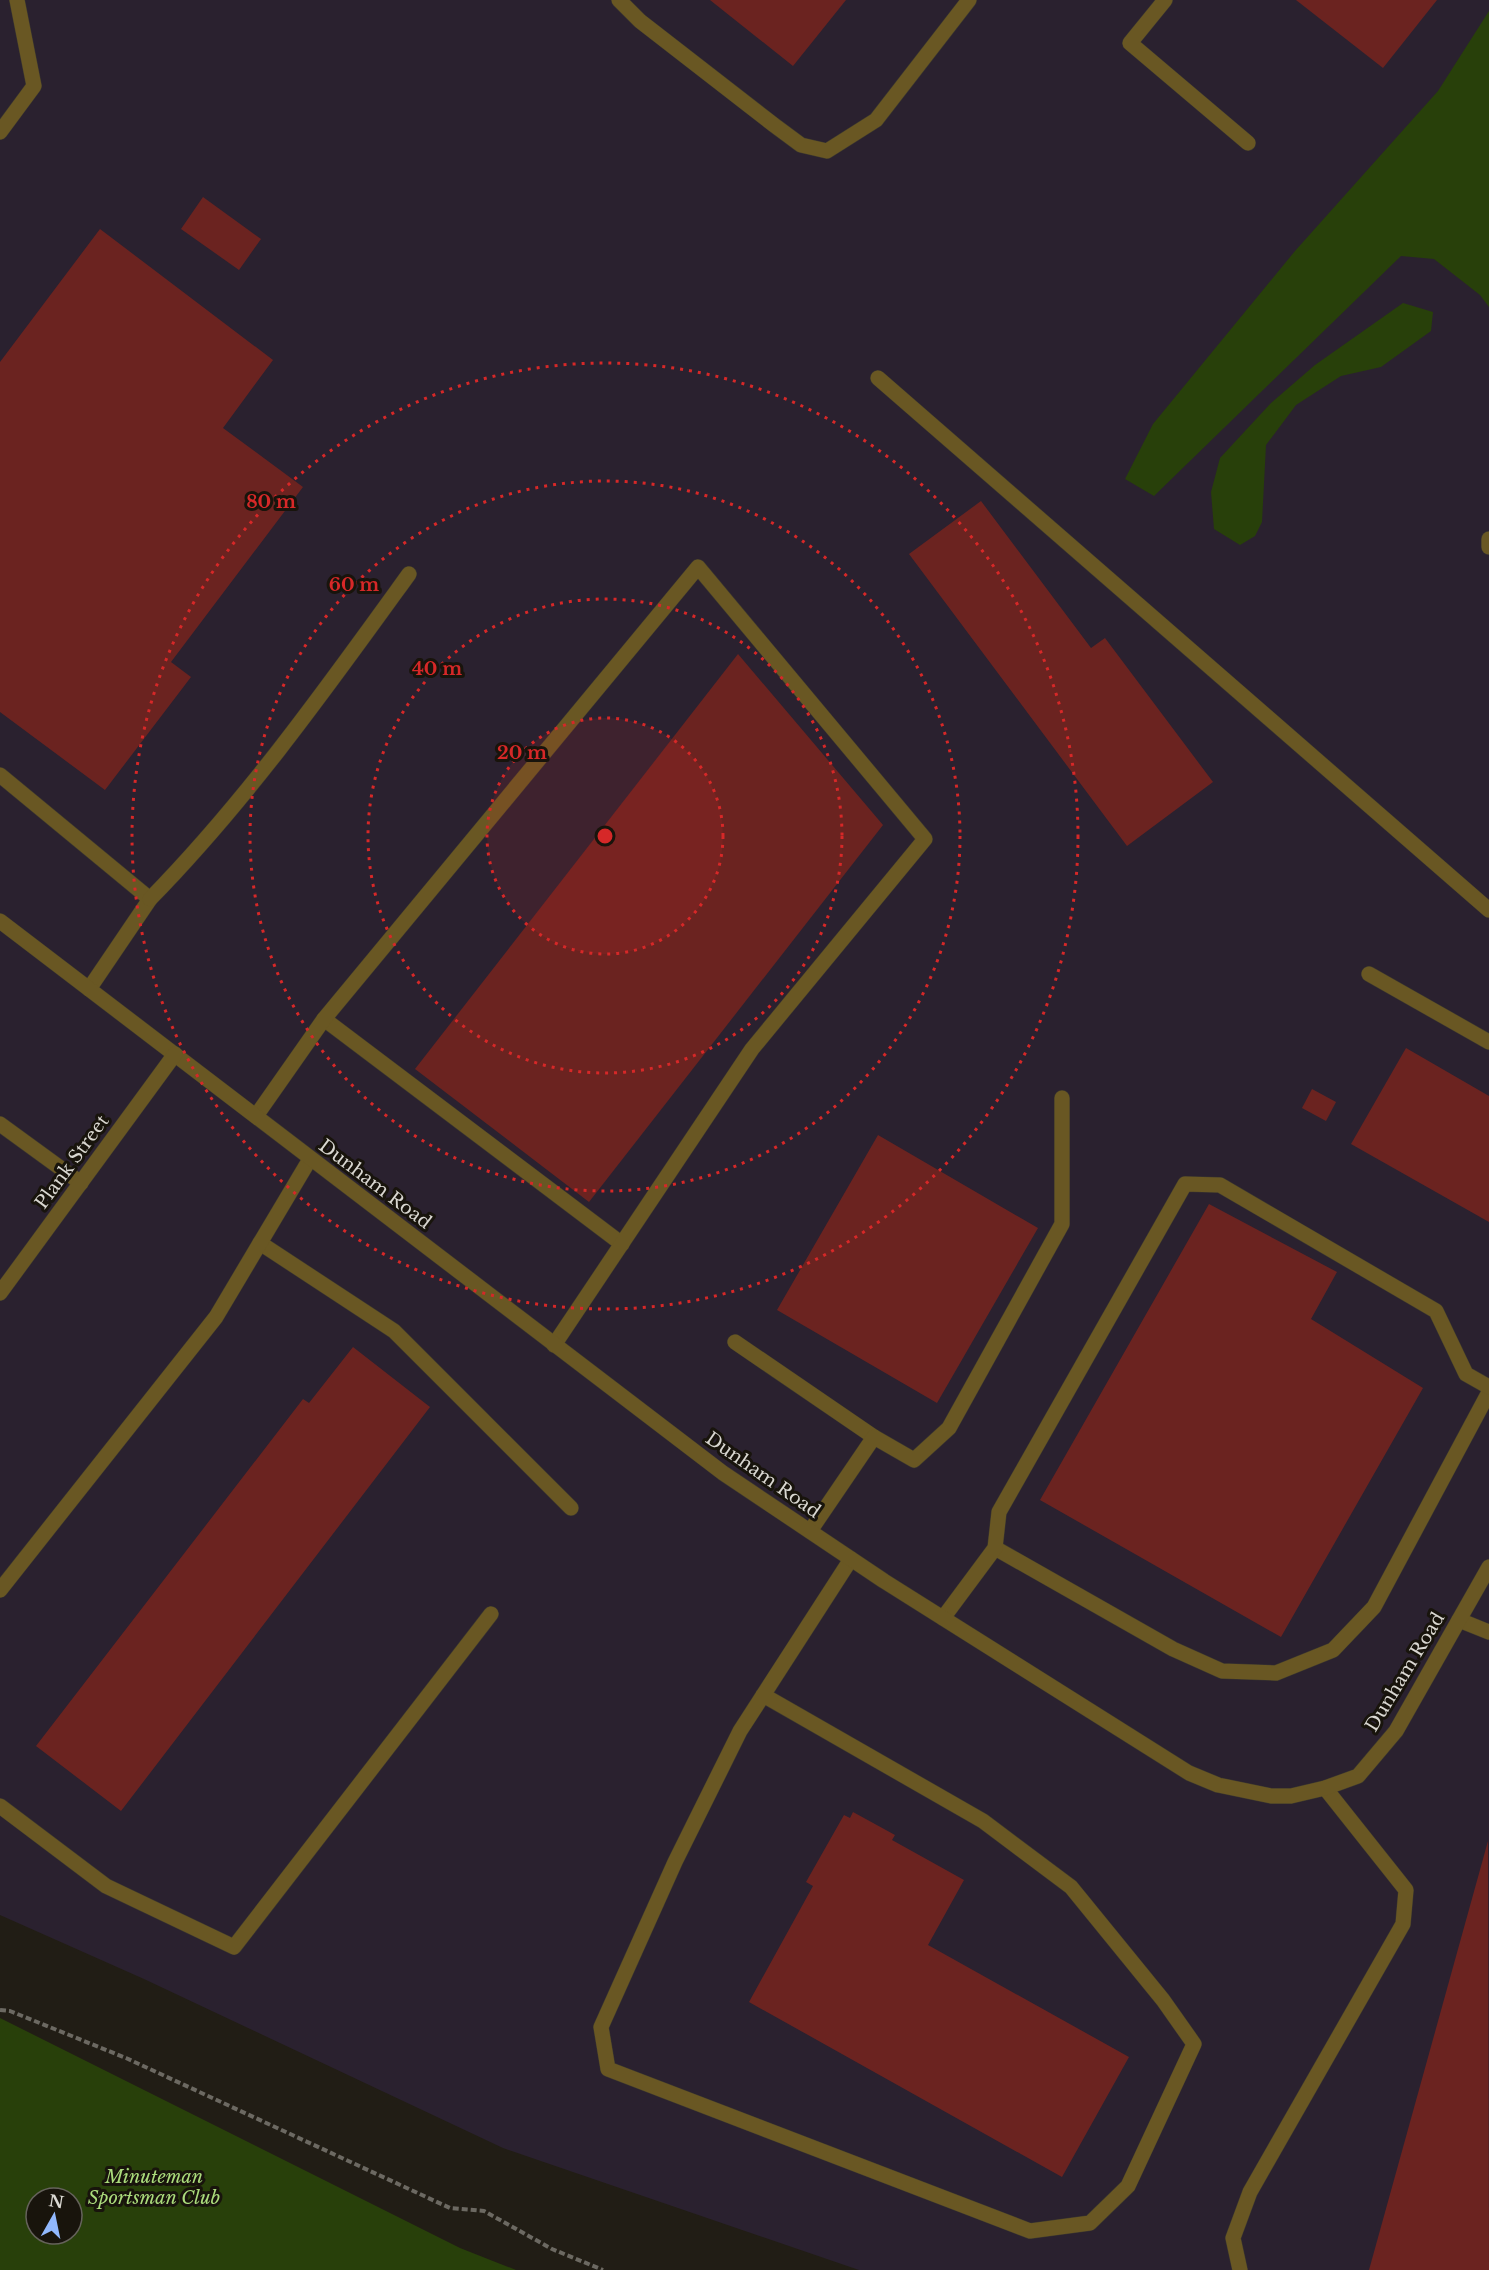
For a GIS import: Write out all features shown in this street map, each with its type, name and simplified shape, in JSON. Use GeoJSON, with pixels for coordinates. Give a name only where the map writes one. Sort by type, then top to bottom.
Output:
{"type":"FeatureCollection","features":[{"type":"Feature","properties":{"kind":"street"},"geometry":{"type":"LineString","coordinates":[[0,132],[34,86],[17,0]]}},
{"type":"Feature","properties":{"kind":"street"},"geometry":{"type":"LineString","coordinates":[[619,0],[640,21],[801,145],[827,151],[876,120],[969,0]]}},
{"type":"Feature","properties":{"kind":"street"},"geometry":{"type":"LineString","coordinates":[[1165,0],[1130,44],[1248,143]]}},
{"type":"Feature","properties":{"kind":"street"},"geometry":{"type":"LineString","coordinates":[[878,378],[1489,910]]}},
{"type":"Feature","properties":{"kind":"street"},"geometry":{"type":"LineString","coordinates":[[1489,539],[1489,547]]}},
{"type":"Feature","properties":{"kind":"street"},"geometry":{"type":"LineString","coordinates":[[256,1116],[324,1019],[698,567],[925,839],[752,1048],[554,1345]]}},
{"type":"Feature","properties":{"kind":"street"},"geometry":{"type":"LineString","coordinates":[[89,989],[150,899],[203,844],[225,817],[306,715],[410,574]]}},
{"type":"Feature","properties":{"kind":"street"},"geometry":{"type":"LineString","coordinates":[[0,775],[150,899]]}},
{"type":"Feature","properties":{"kind":"street","name":"Dunham Road"},"geometry":{"type":"LineString","coordinates":[[0,921],[723,1473],[851,1559],[1190,1773],[1218,1785],[1271,1796],[1291,1796],[1325,1788],[1358,1776],[1396,1731],[1489,1567]]}},
{"type":"Feature","properties":{"kind":"street"},"geometry":{"type":"LineString","coordinates":[[1369,975],[1489,1042]]}},
{"type":"Feature","properties":{"kind":"street"},"geometry":{"type":"LineString","coordinates":[[324,1019],[622,1244]]}},
{"type":"Feature","properties":{"kind":"street","name":"Plank Street"},"geometry":{"type":"LineString","coordinates":[[0,1293],[175,1054]]}},
{"type":"Feature","properties":{"kind":"street"},"geometry":{"type":"LineString","coordinates":[[735,1342],[874,1437],[914,1460],[949,1428],[1062,1224],[1062,1098]]}},
{"type":"Feature","properties":{"kind":"street"},"geometry":{"type":"LineString","coordinates":[[0,1124],[81,1182]]}},
{"type":"Feature","properties":{"kind":"street"},"geometry":{"type":"LineString","coordinates":[[0,1590],[216,1317],[310,1159]]}},
{"type":"Feature","properties":{"kind":"street"},"geometry":{"type":"LineString","coordinates":[[943,1618],[995,1548],[999,1512],[1185,1184],[1220,1185],[1436,1311],[1466,1374],[1489,1387]]}},
{"type":"Feature","properties":{"kind":"street"},"geometry":{"type":"LineString","coordinates":[[260,1243],[394,1331],[571,1508]]}},
{"type":"Feature","properties":{"kind":"street"},"geometry":{"type":"LineString","coordinates":[[995,1548],[1173,1649],[1222,1671],[1276,1673],[1333,1650],[1374,1607],[1489,1392]]}},
{"type":"Feature","properties":{"kind":"street"},"geometry":{"type":"LineString","coordinates":[[810,1531],[874,1437]]}},
{"type":"Feature","properties":{"kind":"street"},"geometry":{"type":"LineString","coordinates":[[763,1695],[983,1821],[1071,1887],[1164,2000],[1194,2044],[1128,2186],[1090,2223],[1030,2231],[608,2069],[601,2027],[675,1862],[740,1731],[763,1695],[851,1559]]}},
{"type":"Feature","properties":{"kind":"street"},"geometry":{"type":"LineString","coordinates":[[0,1806],[106,1886],[234,1947],[491,1614]]}},
{"type":"Feature","properties":{"kind":"street"},"geometry":{"type":"LineString","coordinates":[[1459,1620],[1489,1632]]}},
{"type":"Feature","properties":{"kind":"street"},"geometry":{"type":"LineString","coordinates":[[1239,2270],[1233,2238],[1250,2192],[1402,1924],[1406,1890],[1325,1788]]}},
{"type":"Feature","properties":{"kind":"path"},"geometry":{"type":"LineString","coordinates":[[0,2010],[10,2011],[126,2058],[450,2208],[484,2211],[552,2249],[603,2270]]}},
{"type":"Feature","properties":{"kind":"shaded area"},"geometry":{"type":"Polygon","coordinates":[[[0,0],[1489,0],[1489,2270],[859,2270],[503,2148],[144,1979],[0,1915],[0,0]]]}},
{"type":"Feature","properties":{"kind":"green space"},"geometry":{"type":"Polygon","coordinates":[[[1489,11],[1489,307],[1480,295],[1434,259],[1401,256],[1154,496],[1125,479],[1153,424],[1295,251],[1438,91],[1489,11]]]}},
{"type":"Feature","properties":{"kind":"green space"},"geometry":{"type":"Polygon","coordinates":[[[1403,303],[1433,312],[1431,331],[1381,367],[1341,376],[1296,405],[1266,445],[1262,522],[1255,536],[1240,545],[1214,529],[1211,492],[1220,458],[1271,403],[1315,365],[1403,303]]]}},
{"type":"Feature","properties":{"kind":"green space","name":"Minuteman Sportsman Club"},"geometry":{"type":"Polygon","coordinates":[[[0,2018],[460,2248],[516,2270],[0,2270],[0,2018]]]}},
{"type":"Feature","properties":{"kind":"building"},"geometry":{"type":"Polygon","coordinates":[[[710,0],[846,0],[793,66],[710,0]]]}},
{"type":"Feature","properties":{"kind":"building"},"geometry":{"type":"Polygon","coordinates":[[[1296,0],[1437,0],[1383,68],[1296,0]]]}},
{"type":"Feature","properties":{"kind":"building"},"geometry":{"type":"Polygon","coordinates":[[[203,197],[261,239],[239,270],[181,229],[203,197]]]}},
{"type":"Feature","properties":{"kind":"building"},"geometry":{"type":"Polygon","coordinates":[[[100,229],[273,360],[223,428],[303,487],[171,662],[191,677],[105,790],[0,712],[0,362],[100,229]]]}},
{"type":"Feature","properties":{"kind":"building"},"geometry":{"type":"Polygon","coordinates":[[[981,501],[1091,648],[1105,638],[1213,782],[1127,846],[909,554],[981,501]]]}},
{"type":"Feature","properties":{"kind":"building"},"geometry":{"type":"Polygon","coordinates":[[[738,654],[883,825],[589,1202],[415,1069],[738,654]]]}},
{"type":"Feature","properties":{"kind":"building"},"geometry":{"type":"Polygon","coordinates":[[[1406,1048],[1489,1096],[1489,1222],[1351,1144],[1406,1048]]]}},
{"type":"Feature","properties":{"kind":"building"},"geometry":{"type":"Polygon","coordinates":[[[1312,1089],[1336,1102],[1326,1121],[1302,1108],[1312,1089]]]}},
{"type":"Feature","properties":{"kind":"building"},"geometry":{"type":"Polygon","coordinates":[[[878,1135],[1038,1228],[937,1403],[777,1310],[878,1135]]]}},
{"type":"Feature","properties":{"kind":"building"},"geometry":{"type":"Polygon","coordinates":[[[1209,1204],[1337,1272],[1311,1319],[1423,1388],[1281,1637],[1040,1500],[1209,1204]]]}},
{"type":"Feature","properties":{"kind":"building"},"geometry":{"type":"Polygon","coordinates":[[[353,1347],[430,1407],[121,1811],[36,1746],[303,1399],[309,1403],[353,1347]]]}},
{"type":"Feature","properties":{"kind":"building"},"geometry":{"type":"Polygon","coordinates":[[[853,1812],[895,1835],[892,1840],[964,1880],[928,1945],[1129,2057],[1062,2177],[749,2002],[813,1886],[806,1882],[844,1815],[850,1818],[853,1812]]]}},
{"type":"Feature","properties":{"kind":"building"},"geometry":{"type":"Polygon","coordinates":[[[1488,1841],[1489,2270],[1369,2270],[1488,1841]]]}}]}
